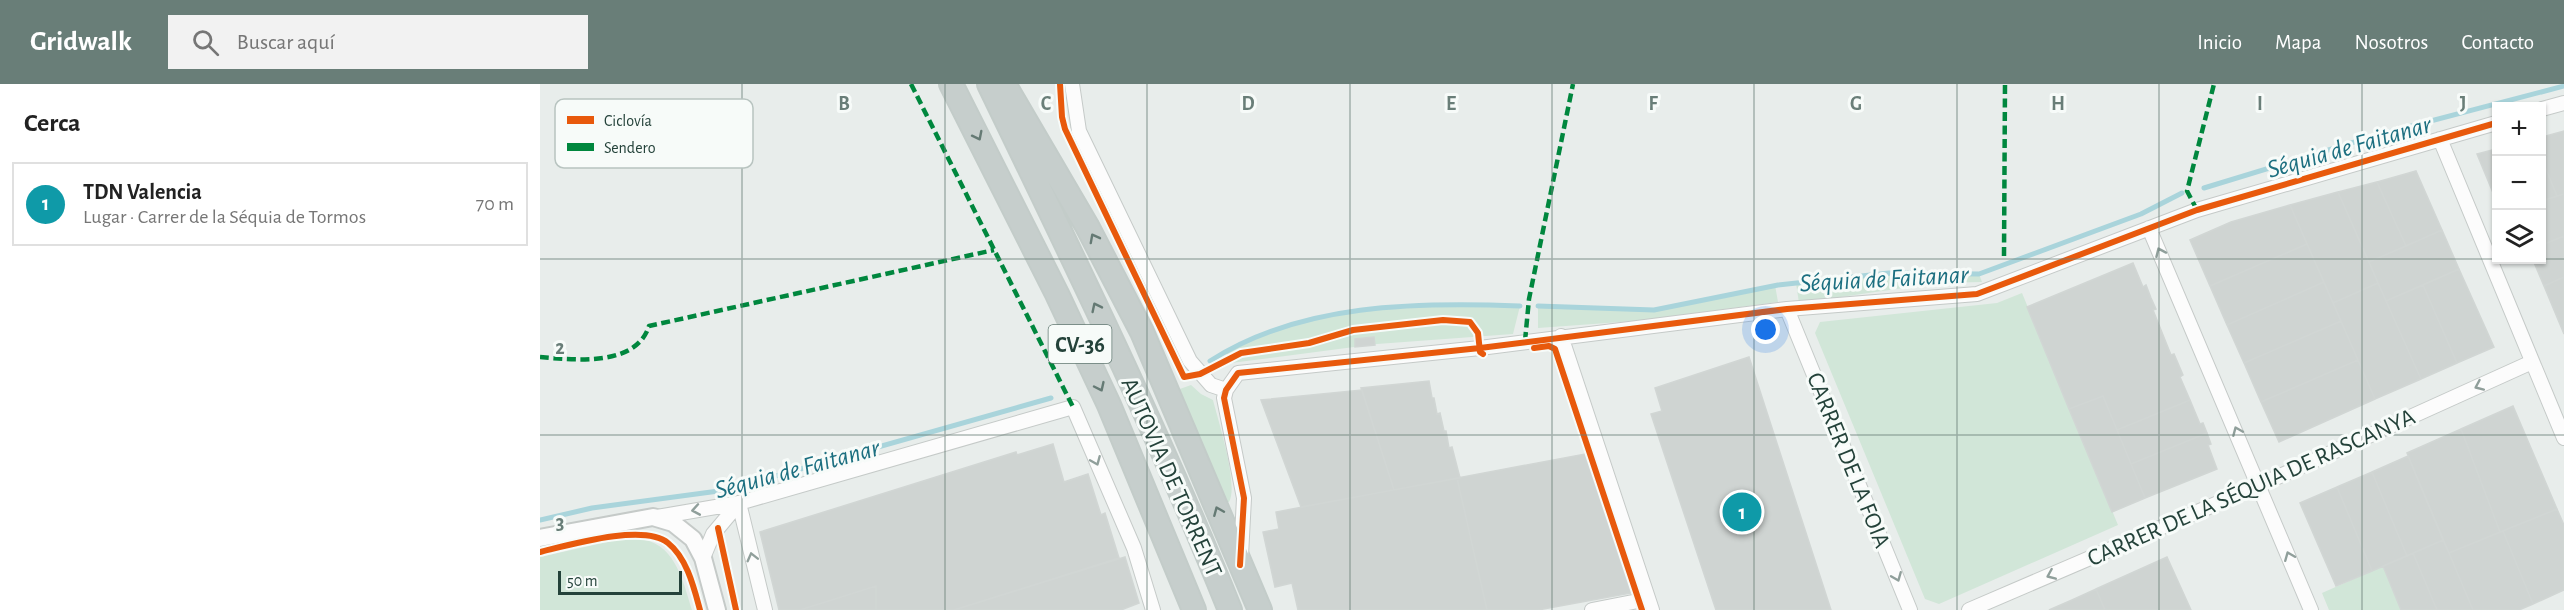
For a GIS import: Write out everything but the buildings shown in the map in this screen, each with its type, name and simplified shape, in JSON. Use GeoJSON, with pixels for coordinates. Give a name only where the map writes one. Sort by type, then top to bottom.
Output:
{"type":"FeatureCollection","features":[{"type":"Feature","properties":{"kind":"highway","name":"AUTOVIA DE TORRENT"},"geometry":{"type":"LineString","coordinates":[[951,84],[1057,294],[1109,405],[1193,610]]}},
{"type":"Feature","properties":{"kind":"highway","name":"AUTOVIA DE TORRENT"},"geometry":{"type":"LineString","coordinates":[[988,84],[1103,321],[1199,534],[1230,610]]}},
{"type":"Feature","properties":{"kind":"highway"},"geometry":{"type":"LineString","coordinates":[[1004,84],[1087,226],[1143,332],[1260,610]]}},
{"type":"Feature","properties":{"kind":"street"},"geometry":{"type":"LineString","coordinates":[[1072,84],[1079,131],[1190,361],[1211,385],[1226,390]]}},
{"type":"Feature","properties":{"kind":"street"},"geometry":{"type":"LineString","coordinates":[[2546,108],[2564,103]]}},
{"type":"Feature","properties":{"kind":"street"},"geometry":{"type":"LineString","coordinates":[[1240,565],[1244,498],[1224,398],[1226,390],[1238,373],[1480,348],[1787,309],[1977,294],[2196,210],[2492,124]]}},
{"type":"Feature","properties":{"kind":"street"},"geometry":{"type":"LineString","coordinates":[[2440,139],[2564,438]]}},
{"type":"Feature","properties":{"kind":"street"},"geometry":{"type":"LineString","coordinates":[[2149,228],[2260,484],[2311,610]]}},
{"type":"Feature","properties":{"kind":"street","name":"CARRER DE LA FOIA"},"geometry":{"type":"LineString","coordinates":[[1787,309],[1910,610]]}},
{"type":"Feature","properties":{"kind":"street"},"geometry":{"type":"LineString","coordinates":[[1561,336],[1650,604],[1592,610]]}},
{"type":"Feature","properties":{"kind":"street","name":"CARRER DE LA SÉQUIA DE RASCANYA"},"geometry":{"type":"LineString","coordinates":[[1969,610],[2260,484],[2532,362]]}},
{"type":"Feature","properties":{"kind":"street"},"geometry":{"type":"LineString","coordinates":[[540,538],[739,503],[1073,408],[1134,548],[1153,610]]}},
{"type":"Feature","properties":{"kind":"street"},"geometry":{"type":"LineString","coordinates":[[703,558],[713,534],[739,503]]}},
{"type":"Feature","properties":{"kind":"street"},"geometry":{"type":"LineString","coordinates":[[739,503],[765,610]]}},
{"type":"Feature","properties":{"kind":"street"},"geometry":{"type":"LineString","coordinates":[[653,518],[673,523],[693,539],[703,558],[717,610]]}},
{"type":"Feature","properties":{"kind":"green space"},"geometry":{"type":"Polygon","coordinates":[[[1889,273],[1979,274],[1982,282],[1938,283],[1799,303],[1796,283],[1889,273]]]}},
{"type":"Feature","properties":{"kind":"green space"},"geometry":{"type":"Polygon","coordinates":[[[1775,285],[1778,302],[1635,321],[1538,328],[1538,306],[1654,310],[1775,285]]]}},
{"type":"Feature","properties":{"kind":"green space"},"geometry":{"type":"Polygon","coordinates":[[[2022,293],[2118,525],[1939,604],[1925,599],[1815,333],[1820,322],[1997,303],[2022,293]]]}},
{"type":"Feature","properties":{"kind":"green space"},"geometry":{"type":"Polygon","coordinates":[[[1460,304],[1520,306],[1513,334],[1377,344],[1231,363],[1225,351],[1282,327],[1317,317],[1371,309],[1460,304]]]}},
{"type":"Feature","properties":{"kind":"green space"},"geometry":{"type":"Polygon","coordinates":[[[1191,385],[1201,394],[1213,400],[1230,468],[1229,502],[1223,502],[1177,390],[1191,385]]]}},
{"type":"Feature","properties":{"kind":"green space"},"geometry":{"type":"Polygon","coordinates":[[[616,540],[644,540],[655,543],[664,550],[682,578],[692,610],[540,610],[540,557],[616,540]]]}},
{"type":"Feature","properties":{"kind":"green space"},"geometry":{"type":"Polygon","coordinates":[[[2383,566],[2401,610],[2329,610],[2322,593],[2383,566]]]}},
{"type":"Feature","properties":{"kind":"waterway","name":"Séquia de Faitanar"},"geometry":{"type":"LineString","coordinates":[[2204,188],[2381,134],[2564,86]]}},
{"type":"Feature","properties":{"kind":"waterway","name":"Séquia de Faitanar"},"geometry":{"type":"LineString","coordinates":[[1538,306],[1654,310],[1778,285],[1889,273],[1979,274],[2141,214],[2182,193]]}},
{"type":"Feature","properties":{"kind":"waterway","name":"Séquia de Faitanar"},"geometry":{"type":"LineString","coordinates":[[1210,361],[1245,342],[1282,327],[1320,317],[1400,306],[1520,306]]}},
{"type":"Feature","properties":{"kind":"waterway","name":"Séquia de Faitanar"},"geometry":{"type":"LineString","coordinates":[[540,520],[592,508],[726,490],[1051,398]]}},
{"type":"Feature","properties":{"kind":"marked path"},"geometry":{"type":"LineString","coordinates":[[911,84],[1073,407]]}},
{"type":"Feature","properties":{"kind":"marked path"},"geometry":{"type":"LineString","coordinates":[[1525,341],[1529,299],[1573,84]]}},
{"type":"Feature","properties":{"kind":"marked path"},"geometry":{"type":"LineString","coordinates":[[2004,256],[2005,84]]}},
{"type":"Feature","properties":{"kind":"marked path"},"geometry":{"type":"LineString","coordinates":[[2197,210],[2187,191],[2214,84]]}},
{"type":"Feature","properties":{"kind":"marked path"},"geometry":{"type":"LineString","coordinates":[[540,357],[586,359],[618,355],[631,349],[642,339],[649,326],[994,250]]}},
{"type":"Feature","properties":{"kind":"cycle path"},"geometry":{"type":"LineString","coordinates":[[1060,84],[1065,129],[1184,377],[1200,374],[1241,353],[1309,343],[1353,330],[1443,320],[1470,322],[1478,333],[1480,352],[1483,354]]}},
{"type":"Feature","properties":{"kind":"cycle path"},"geometry":{"type":"LineString","coordinates":[[1240,565],[1244,498],[1224,398],[1226,390],[1238,373],[1480,348],[1787,309],[1977,294],[2197,210],[2492,124]]}},
{"type":"Feature","properties":{"kind":"cycle path"},"geometry":{"type":"LineString","coordinates":[[1534,348],[1549,346],[1555,349],[1642,610]]}},
{"type":"Feature","properties":{"kind":"cycle path"},"geometry":{"type":"LineString","coordinates":[[718,528],[736,610]]}},
{"type":"Feature","properties":{"kind":"cycle path"},"geometry":{"type":"LineString","coordinates":[[540,552],[606,537],[625,535],[657,537],[675,549],[685,565],[700,610]]}},
{"type":"Feature","properties":{"kind":"place","name":"TDN Valencia"},"geometry":{"type":"Point","coordinates":[1742,512]}}]}
